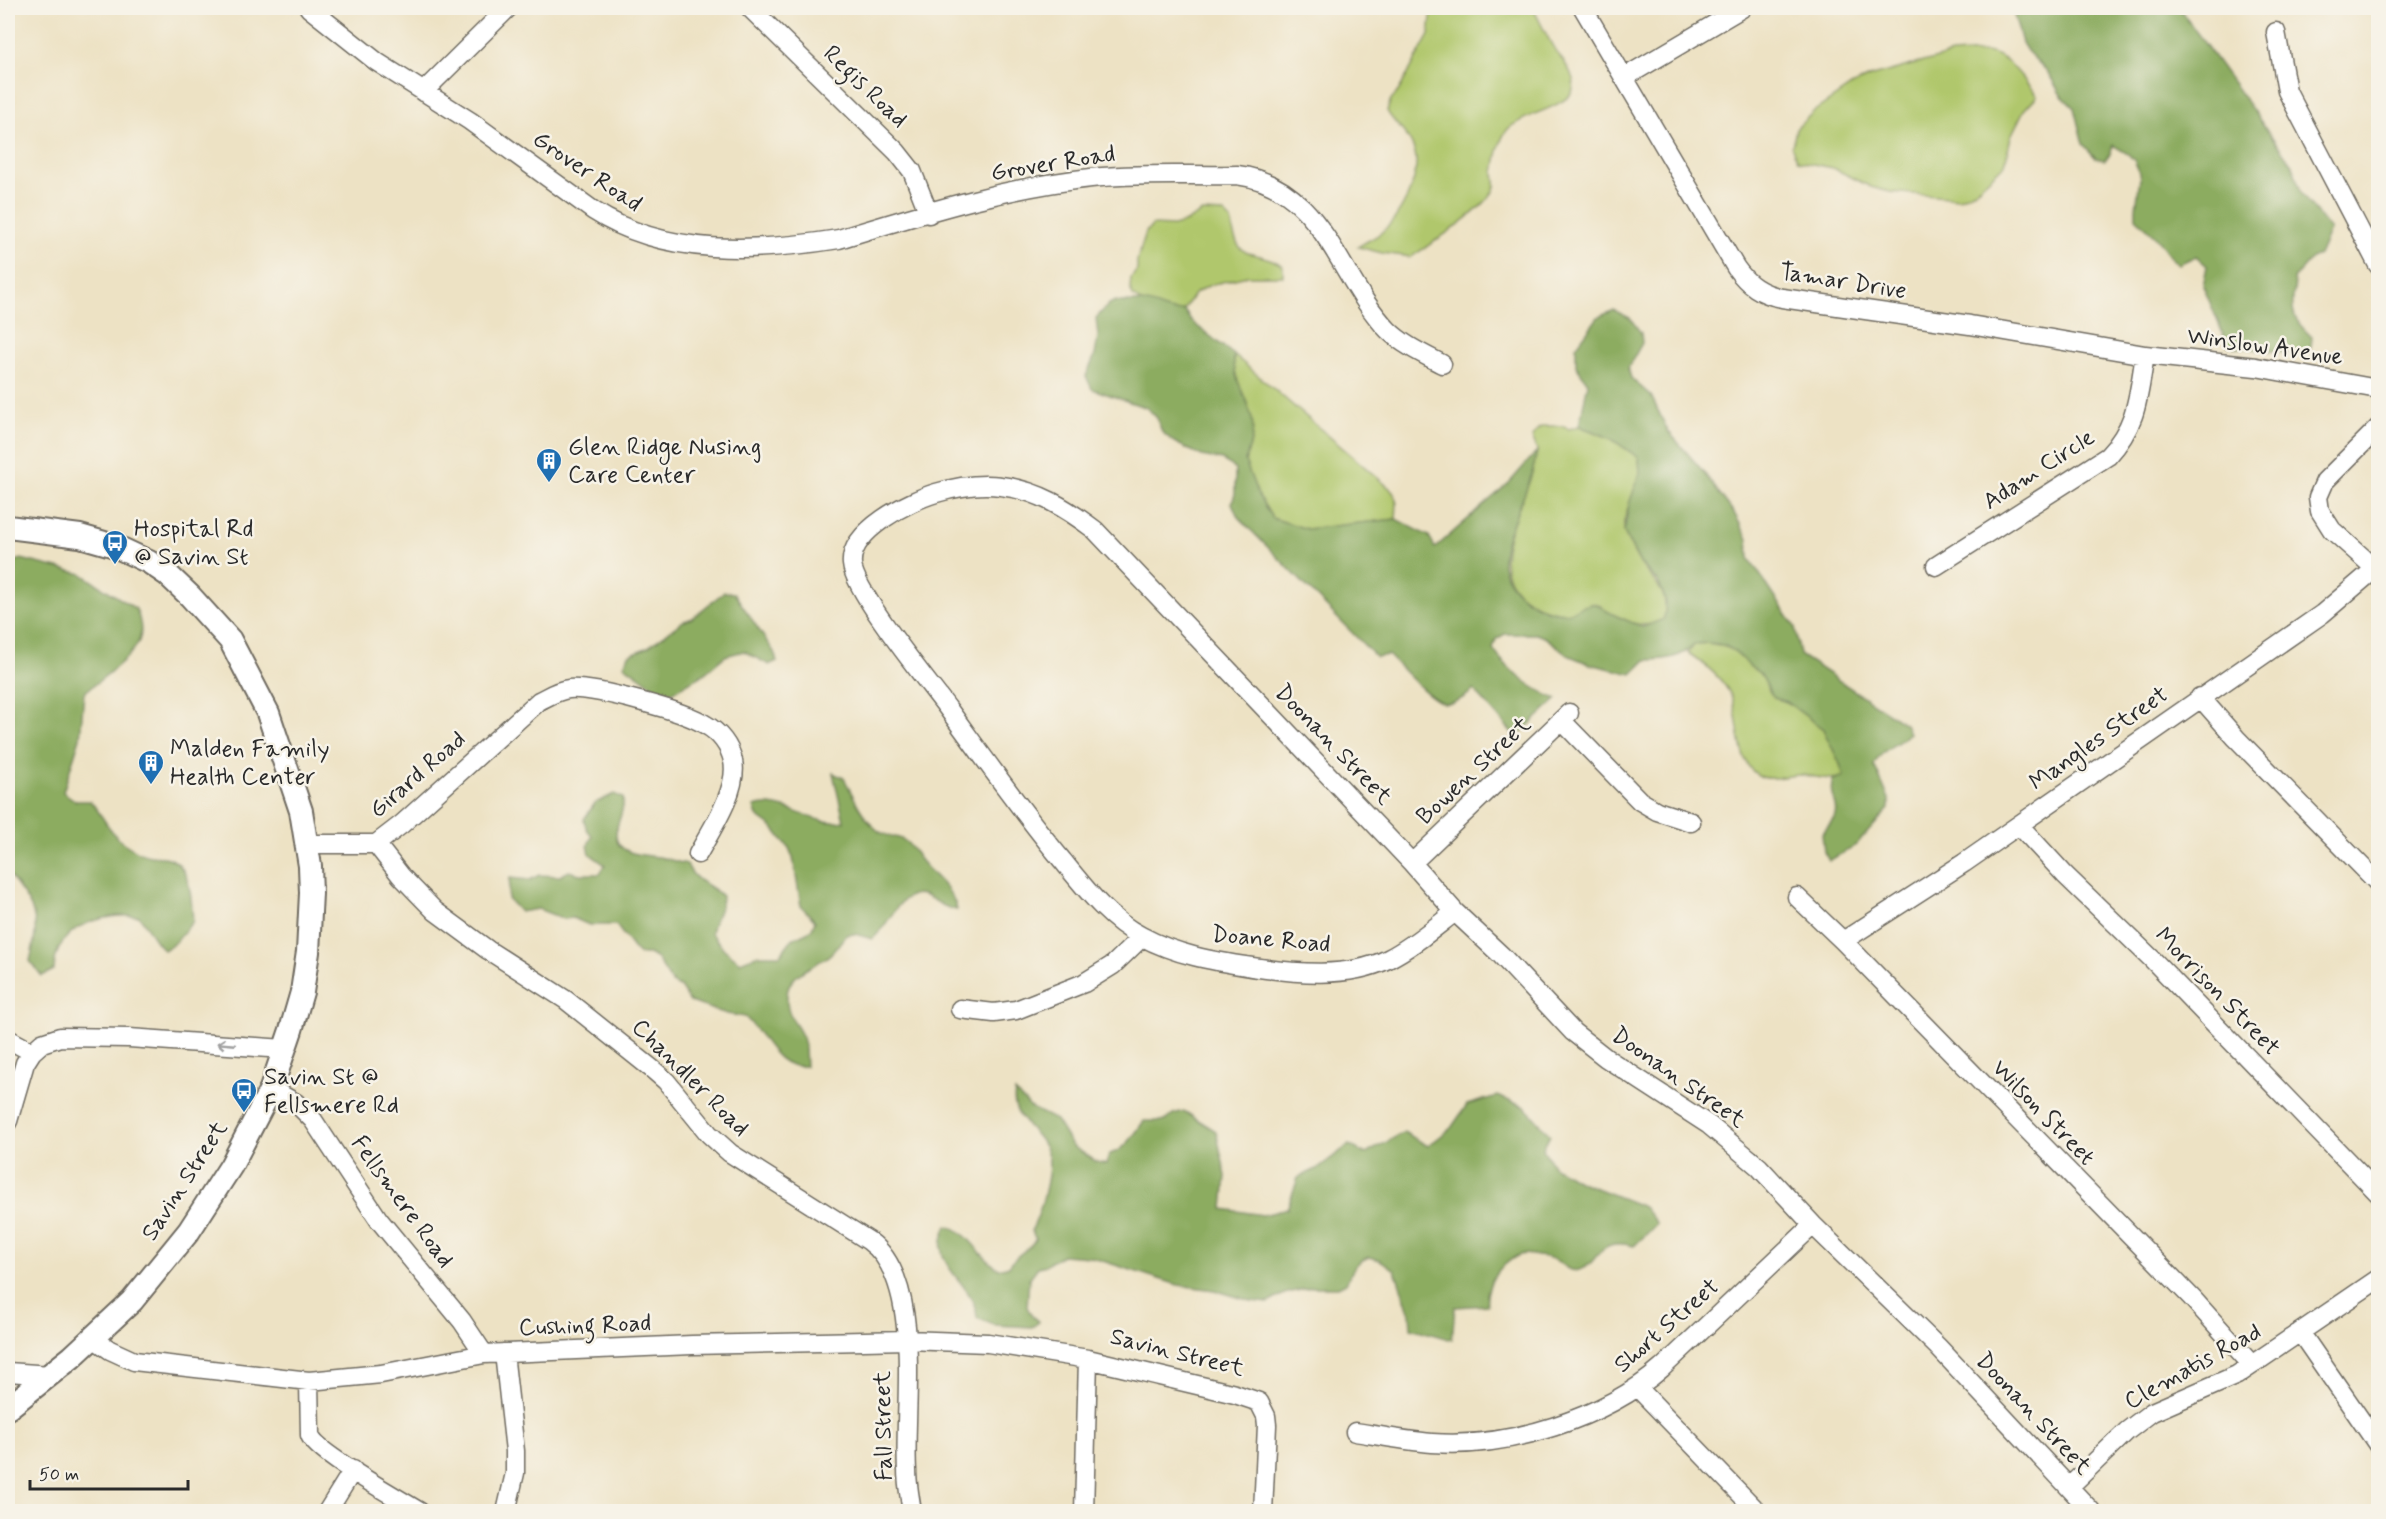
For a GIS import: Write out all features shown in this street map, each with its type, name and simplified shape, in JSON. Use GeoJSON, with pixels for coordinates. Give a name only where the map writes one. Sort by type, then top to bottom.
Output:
{"type":"FeatureCollection","features":[{"type":"Feature","properties":{"kind":"street","name":"Grover Road"},"geometry":{"type":"LineString","coordinates":[[309,8],[355,46],[470,121],[614,224],[661,240],[733,248],[806,244],[839,239],[1027,188],[1091,178],[1244,176],[1263,181],[1284,192],[1303,207],[1382,323],[1406,345],[1442,364]]}},
{"type":"Feature","properties":{"kind":"street"},"geometry":{"type":"LineString","coordinates":[[423,92],[508,8]]}},
{"type":"Feature","properties":{"kind":"street","name":"Regis Road"},"geometry":{"type":"LineString","coordinates":[[750,8],[897,152],[912,171],[929,214]]}},
{"type":"Feature","properties":{"kind":"street","name":"Tamar Drive"},"geometry":{"type":"LineString","coordinates":[[1583,8],[1736,268],[1746,281],[1760,291],[1782,298],[1970,325],[2145,355]]}},
{"type":"Feature","properties":{"kind":"street"},"geometry":{"type":"LineString","coordinates":[[1625,77],[1742,8]]}},
{"type":"Feature","properties":{"kind":"street"},"geometry":{"type":"LineString","coordinates":[[2276,32],[2287,91],[2379,265]]}},
{"type":"Feature","properties":{"kind":"street","name":"Winslow Avenue"},"geometry":{"type":"LineString","coordinates":[[2145,355],[2256,367],[2379,388]]}},
{"type":"Feature","properties":{"kind":"street","name":"Adam Circle"},"geometry":{"type":"LineString","coordinates":[[1936,566],[2108,456],[2129,429],[2135,410],[2145,355]]}},
{"type":"Feature","properties":{"kind":"street"},"geometry":{"type":"LineString","coordinates":[[2377,570],[2331,530],[2320,511],[2318,497],[2325,481],[2379,428]]}},
{"type":"Feature","properties":{"kind":"street","name":"Doonan Street"},"geometry":{"type":"LineString","coordinates":[[1142,937],[1120,923],[1100,904],[1032,825],[854,577],[851,559],[859,541],[869,530],[886,518],[916,501],[954,489],[978,485],[1001,486],[1038,495],[1095,530],[1412,862],[1455,912],[1501,955],[1573,1032],[1606,1058],[1689,1110],[1729,1140],[1759,1167],[1813,1225],[1938,1347],[2092,1512]]}},
{"type":"Feature","properties":{"kind":"street","name":"Savin Street"},"geometry":{"type":"LineString","coordinates":[[8,527],[80,537],[115,546],[149,562],[168,575],[190,596],[230,640],[268,713],[301,811],[310,866],[309,942],[302,992],[271,1089],[231,1166],[189,1231],[132,1301],[93,1338],[8,1408]]}},
{"type":"Feature","properties":{"kind":"street","name":"Mangles Street"},"geometry":{"type":"LineString","coordinates":[[1843,941],[2019,825],[2322,614],[2377,570]]}},
{"type":"Feature","properties":{"kind":"street","name":"Girard Road"},"geometry":{"type":"LineString","coordinates":[[305,844],[376,843],[402,824],[539,701],[568,689],[669,710],[697,720],[714,730],[726,744],[733,760],[733,769],[725,804],[698,854]]}},
{"type":"Feature","properties":{"kind":"street"},"geometry":{"type":"LineString","coordinates":[[2200,697],[2236,738],[2379,884]]}},
{"type":"Feature","properties":{"kind":"street","name":"Bowen Street"},"geometry":{"type":"LineString","coordinates":[[1412,862],[1565,717],[1640,801],[1656,811],[1691,822]]}},
{"type":"Feature","properties":{"kind":"street","name":"Morrison Street"},"geometry":{"type":"LineString","coordinates":[[2019,825],[2065,875],[2152,959],[2379,1193]]}},
{"type":"Feature","properties":{"kind":"street","name":"Chandler Road"},"geometry":{"type":"LineString","coordinates":[[376,843],[401,876],[435,911],[488,950],[566,1000],[666,1081],[709,1134],[730,1154],[878,1248],[887,1259],[897,1282],[902,1299],[907,1340]]}},
{"type":"Feature","properties":{"kind":"street","name":"Wilson Street"},"geometry":{"type":"LineString","coordinates":[[1797,897],[1843,941],[2192,1298],[2252,1365]]}},
{"type":"Feature","properties":{"kind":"street","name":"Doane Road"},"geometry":{"type":"LineString","coordinates":[[1142,937],[1197,958],[1265,969],[1306,972],[1343,970],[1371,966],[1387,959],[1455,912]]}},
{"type":"Feature","properties":{"kind":"street"},"geometry":{"type":"LineString","coordinates":[[960,1009],[994,1013],[1016,1010],[1084,982],[1113,965],[1142,937]]}},
{"type":"Feature","properties":{"kind":"street"},"geometry":{"type":"LineString","coordinates":[[8,1121],[25,1063],[42,1043],[60,1037],[129,1038],[284,1049]]}},
{"type":"Feature","properties":{"kind":"street"},"geometry":{"type":"LineString","coordinates":[[8,1039],[32,1052]]}},
{"type":"Feature","properties":{"kind":"street","name":"Fellsmere Road"},"geometry":{"type":"LineString","coordinates":[[271,1089],[296,1103],[313,1120],[379,1220],[462,1321],[484,1353]]}},
{"type":"Feature","properties":{"kind":"street","name":"Short Street"},"geometry":{"type":"LineString","coordinates":[[1355,1432],[1433,1443],[1503,1439],[1572,1420],[1638,1388],[1813,1225]]}},
{"type":"Feature","properties":{"kind":"street","name":"Clematis Road"},"geometry":{"type":"LineString","coordinates":[[2069,1487],[2127,1431],[2152,1412],[2223,1382],[2379,1279]]}},
{"type":"Feature","properties":{"kind":"street"},"geometry":{"type":"LineString","coordinates":[[2300,1332],[2379,1445]]}},
{"type":"Feature","properties":{"kind":"street","name":"Cushing Road"},"geometry":{"type":"LineString","coordinates":[[93,1338],[110,1350],[134,1361],[309,1381],[381,1374],[484,1353],[692,1345],[907,1340],[988,1343],[1088,1359]]}},
{"type":"Feature","properties":{"kind":"street","name":"Fall Street"},"geometry":{"type":"LineString","coordinates":[[907,1340],[907,1471],[912,1512]]}},
{"type":"Feature","properties":{"kind":"street"},"geometry":{"type":"LineString","coordinates":[[504,1353],[515,1451],[515,1473],[506,1512]]}},
{"type":"Feature","properties":{"kind":"street"},"geometry":{"type":"LineString","coordinates":[[1084,1512],[1088,1359]]}},
{"type":"Feature","properties":{"kind":"street","name":"Savin Street"},"geometry":{"type":"LineString","coordinates":[[1088,1359],[1253,1399],[1262,1405],[1267,1425],[1263,1512]]}},
{"type":"Feature","properties":{"kind":"street"},"geometry":{"type":"LineString","coordinates":[[8,1372],[50,1375]]}},
{"type":"Feature","properties":{"kind":"street"},"geometry":{"type":"LineString","coordinates":[[309,1381],[312,1441],[329,1455],[420,1512]]}},
{"type":"Feature","properties":{"kind":"street"},"geometry":{"type":"LineString","coordinates":[[1638,1388],[1758,1512]]}},
{"type":"Feature","properties":{"kind":"street"},"geometry":{"type":"LineString","coordinates":[[327,1512],[353,1470]]}},
{"type":"Feature","properties":{"kind":"green space"},"geometry":{"type":"Polygon","coordinates":[[[1432,8],[1533,8],[1552,45],[1570,71],[1574,83],[1573,89],[1564,100],[1508,129],[1498,149],[1494,172],[1495,186],[1491,195],[1459,224],[1411,257],[1358,247],[1379,234],[1396,217],[1412,185],[1416,163],[1413,147],[1387,111],[1429,35],[1432,8]]]}},
{"type":"Feature","properties":{"kind":"green space"},"geometry":{"type":"Polygon","coordinates":[[[2012,8],[2179,8],[2293,166],[2301,193],[2330,230],[2319,255],[2311,259],[2294,279],[2293,311],[2300,325],[2312,337],[2311,347],[2306,355],[2228,346],[2203,286],[2207,266],[2196,256],[2179,264],[2136,218],[2140,178],[2134,160],[2113,145],[2110,154],[2104,160],[2096,158],[2083,144],[2074,108],[2061,95],[2047,71],[2022,43],[2012,8]]]}},
{"type":"Feature","properties":{"kind":"green space"},"geometry":{"type":"Polygon","coordinates":[[[1986,52],[2001,57],[2008,63],[2037,96],[2024,110],[2011,136],[2005,164],[1975,191],[1959,198],[1890,192],[1871,187],[1833,168],[1798,161],[1792,148],[1796,129],[1813,112],[1851,86],[1872,76],[1952,54],[1986,52]]]}},
{"type":"Feature","properties":{"kind":"green space"},"geometry":{"type":"Polygon","coordinates":[[[1202,212],[1224,213],[1231,220],[1234,235],[1243,250],[1283,266],[1283,276],[1247,276],[1210,285],[1194,294],[1184,310],[1176,313],[1141,302],[1133,296],[1130,288],[1146,232],[1153,225],[1173,226],[1184,223],[1202,212]]]}},
{"type":"Feature","properties":{"kind":"green space"},"geometry":{"type":"Polygon","coordinates":[[[1115,301],[1146,303],[1173,311],[1184,310],[1191,321],[1234,355],[1235,372],[1250,410],[1253,425],[1245,461],[1258,495],[1272,518],[1307,529],[1396,519],[1429,536],[1435,548],[1510,482],[1537,451],[1534,467],[1505,545],[1503,565],[1509,581],[1522,596],[1547,610],[1562,613],[1596,604],[1614,615],[1643,627],[1664,619],[1666,603],[1658,582],[1640,563],[1624,532],[1629,504],[1640,473],[1639,458],[1610,438],[1579,426],[1588,383],[1576,366],[1576,347],[1598,317],[1614,310],[1630,318],[1641,333],[1642,343],[1628,368],[1631,378],[1651,396],[1668,431],[1701,469],[1734,513],[1748,539],[1749,558],[1795,627],[1800,655],[1905,724],[1909,733],[1885,751],[1874,765],[1889,799],[1889,809],[1856,845],[1829,861],[1824,852],[1822,834],[1833,820],[1835,813],[1836,808],[1831,791],[1833,780],[1844,776],[1823,729],[1787,702],[1774,698],[1759,673],[1732,649],[1720,644],[1695,644],[1685,652],[1673,657],[1646,660],[1632,674],[1590,664],[1570,656],[1546,638],[1536,634],[1505,634],[1496,639],[1493,649],[1499,657],[1521,678],[1557,699],[1516,737],[1474,690],[1453,702],[1439,701],[1415,682],[1388,655],[1376,657],[1238,517],[1232,503],[1235,494],[1235,470],[1232,466],[1222,460],[1202,456],[1174,442],[1162,432],[1157,418],[1147,408],[1092,389],[1086,376],[1095,355],[1098,336],[1096,318],[1115,301]]]}},
{"type":"Feature","properties":{"kind":"green space"},"geometry":{"type":"Polygon","coordinates":[[[1234,355],[1393,491],[1397,502],[1396,519],[1307,529],[1272,518],[1258,495],[1245,461],[1252,439],[1234,373],[1234,355]]]}},
{"type":"Feature","properties":{"kind":"green space"},"geometry":{"type":"Polygon","coordinates":[[[1561,426],[1569,429],[1579,426],[1610,438],[1639,458],[1639,479],[1627,511],[1625,534],[1638,560],[1663,594],[1664,619],[1649,625],[1634,624],[1619,618],[1595,603],[1572,612],[1554,612],[1537,605],[1518,592],[1508,577],[1505,560],[1507,542],[1537,454],[1532,437],[1539,428],[1561,426]]]}},
{"type":"Feature","properties":{"kind":"green space"},"geometry":{"type":"Polygon","coordinates":[[[21,559],[82,574],[136,609],[141,633],[135,648],[122,662],[84,693],[80,738],[63,792],[76,801],[90,801],[119,840],[128,846],[147,855],[166,857],[177,862],[189,885],[193,921],[176,942],[164,950],[139,916],[95,920],[71,933],[63,942],[57,955],[54,970],[42,976],[30,961],[35,933],[33,914],[30,905],[8,873],[8,564],[21,559]]]}},
{"type":"Feature","properties":{"kind":"green space"},"geometry":{"type":"Polygon","coordinates":[[[724,592],[734,593],[774,652],[777,661],[769,665],[744,651],[725,656],[704,674],[671,693],[654,687],[624,665],[629,655],[648,647],[682,622],[692,618],[724,592]]]}},
{"type":"Feature","properties":{"kind":"green space"},"geometry":{"type":"Polygon","coordinates":[[[1709,643],[1736,653],[1760,674],[1774,698],[1787,702],[1823,729],[1844,777],[1827,779],[1799,775],[1771,778],[1762,777],[1753,771],[1742,751],[1733,700],[1728,690],[1710,670],[1688,653],[1695,644],[1709,643]]]}},
{"type":"Feature","properties":{"kind":"green space"},"geometry":{"type":"Polygon","coordinates":[[[833,773],[844,778],[862,811],[876,829],[883,834],[902,839],[910,845],[948,890],[957,910],[947,908],[923,895],[915,894],[907,897],[872,939],[855,934],[846,935],[827,957],[797,975],[788,988],[788,1008],[804,1041],[806,1066],[795,1066],[778,1057],[745,1017],[727,1014],[690,1002],[680,987],[672,983],[657,959],[649,954],[640,954],[616,925],[589,925],[573,918],[564,919],[538,909],[520,912],[508,899],[510,878],[530,880],[539,875],[560,876],[569,871],[580,874],[600,874],[605,865],[590,854],[588,845],[592,836],[586,828],[584,819],[595,803],[614,794],[623,798],[623,808],[616,835],[621,847],[632,853],[687,864],[698,879],[722,896],[721,906],[711,933],[724,949],[740,962],[758,955],[780,955],[792,939],[811,930],[815,921],[801,906],[793,858],[789,848],[772,827],[757,816],[754,807],[776,806],[821,820],[844,821],[833,773]]]}},
{"type":"Feature","properties":{"kind":"green space"},"geometry":{"type":"Polygon","coordinates":[[[1015,1092],[1030,1107],[1056,1120],[1072,1146],[1097,1162],[1107,1164],[1109,1154],[1121,1149],[1144,1121],[1165,1121],[1173,1114],[1184,1111],[1216,1131],[1226,1176],[1223,1209],[1263,1215],[1287,1209],[1298,1178],[1318,1168],[1349,1145],[1366,1154],[1404,1132],[1428,1146],[1451,1128],[1467,1105],[1497,1096],[1525,1107],[1550,1135],[1543,1149],[1553,1166],[1578,1181],[1644,1207],[1657,1224],[1634,1246],[1621,1244],[1605,1247],[1586,1267],[1575,1271],[1546,1257],[1526,1254],[1513,1258],[1498,1271],[1492,1280],[1487,1295],[1487,1305],[1455,1307],[1452,1340],[1411,1328],[1410,1314],[1395,1270],[1380,1260],[1370,1257],[1355,1266],[1346,1283],[1338,1287],[1312,1287],[1284,1294],[1268,1303],[1251,1301],[1214,1290],[1178,1285],[1090,1257],[1062,1255],[1038,1267],[1029,1279],[1027,1307],[1039,1322],[1032,1327],[994,1325],[977,1318],[968,1293],[946,1263],[942,1252],[942,1240],[947,1226],[955,1229],[999,1269],[1009,1266],[1036,1239],[1031,1231],[1044,1193],[1048,1155],[1039,1138],[1017,1110],[1014,1102],[1015,1092]]]}},
{"type":"Feature","properties":{"kind":"place","name":"Glen Ridge Nusing Care Center"},"geometry":{"type":"Point","coordinates":[549,484]}},
{"type":"Feature","properties":{"kind":"place","name":"Hospital Rd @ Savin St"},"geometry":{"type":"Point","coordinates":[115,566]}},
{"type":"Feature","properties":{"kind":"place","name":"Malden Family Health Center"},"geometry":{"type":"Point","coordinates":[151,786]}},
{"type":"Feature","properties":{"kind":"place","name":"Savin St @ Fellsmere Rd"},"geometry":{"type":"Point","coordinates":[244,1114]}}]}
